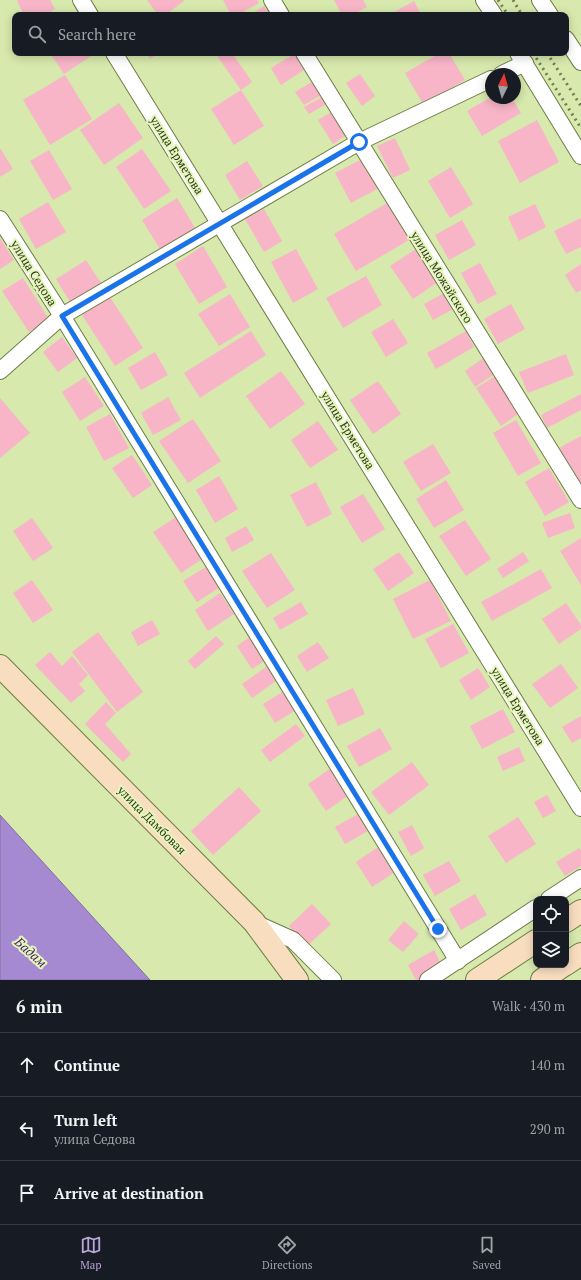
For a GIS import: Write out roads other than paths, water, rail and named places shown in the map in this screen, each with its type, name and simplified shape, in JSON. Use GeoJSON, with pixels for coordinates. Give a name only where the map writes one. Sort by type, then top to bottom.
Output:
{"type":"FeatureCollection","features":[{"type":"Feature","properties":{"kind":"street"},"geometry":{"type":"LineString","coordinates":[[81,0],[88,12]]}},
{"type":"Feature","properties":{"kind":"street"},"geometry":{"type":"LineString","coordinates":[[272,0],[279,12]]}},
{"type":"Feature","properties":{"kind":"street"},"geometry":{"type":"LineString","coordinates":[[484,0],[492,12]]}},
{"type":"Feature","properties":{"kind":"street"},"geometry":{"type":"LineString","coordinates":[[540,0],[548,12]]}},
{"type":"Feature","properties":{"kind":"street"},"geometry":{"type":"LineString","coordinates":[[569,44],[581,62]]}},
{"type":"Feature","properties":{"kind":"street","name":"улица Ерметова"},"geometry":{"type":"LineString","coordinates":[[116,56],[581,808]]}},
{"type":"Feature","properties":{"kind":"street","name":"улица Можайского"},"geometry":{"type":"LineString","coordinates":[[306,56],[581,500]]}},
{"type":"Feature","properties":{"kind":"street"},"geometry":{"type":"LineString","coordinates":[[509,68],[521,58],[581,156]]}},
{"type":"Feature","properties":{"kind":"street"},"geometry":{"type":"LineString","coordinates":[[0,371],[62,316],[359,142],[485,82]]}},
{"type":"Feature","properties":{"kind":"street","name":"улица Седова"},"geometry":{"type":"LineString","coordinates":[[0,219],[62,316],[458,961]]}},
{"type":"Feature","properties":{"kind":"street","name":"улица Дамбовая"},"geometry":{"type":"LineString","coordinates":[[0,666],[254,922],[297,980]]}},
{"type":"Feature","properties":{"kind":"street"},"geometry":{"type":"LineString","coordinates":[[554,896],[581,878]]}},
{"type":"Feature","properties":{"kind":"street"},"geometry":{"type":"LineString","coordinates":[[428,980],[533,910]]}},
{"type":"Feature","properties":{"kind":"street"},"geometry":{"type":"LineString","coordinates":[[569,919],[581,911]]}},
{"type":"Feature","properties":{"kind":"street"},"geometry":{"type":"LineString","coordinates":[[254,922],[293,940],[333,980]]}},
{"type":"Feature","properties":{"kind":"street"},"geometry":{"type":"LineString","coordinates":[[477,980],[533,943]]}},
{"type":"Feature","properties":{"kind":"street"},"geometry":{"type":"LineString","coordinates":[[569,962],[581,954]]}},
{"type":"Feature","properties":{"kind":"street"},"geometry":{"type":"LineString","coordinates":[[542,980],[559,968]]}},
{"type":"Feature","properties":{"kind":"water","name":"Бадам"},"geometry":{"type":"Polygon","coordinates":[[[0,815],[150,980],[0,980],[0,815]]]}},
{"type":"Feature","properties":{"kind":"railway"},"geometry":{"type":"LineString","coordinates":[[498,0],[506,12]]}},
{"type":"Feature","properties":{"kind":"railway"},"geometry":{"type":"LineString","coordinates":[[513,0],[520,12]]}},
{"type":"Feature","properties":{"kind":"railway"},"geometry":{"type":"LineString","coordinates":[[535,56],[581,128]]}},
{"type":"Feature","properties":{"kind":"railway"},"geometry":{"type":"LineString","coordinates":[[549,56],[581,106]]}}]}
